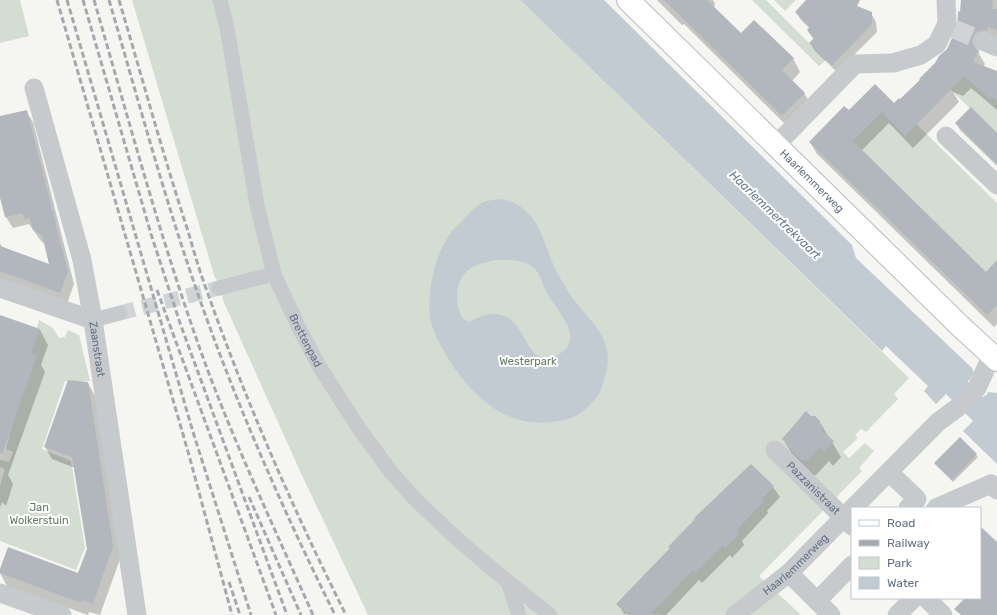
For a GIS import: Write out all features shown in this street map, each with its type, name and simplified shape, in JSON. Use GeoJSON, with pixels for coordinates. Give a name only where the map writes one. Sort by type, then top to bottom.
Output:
{"type":"FeatureCollection","features":[{"type":"Feature","properties":{"kind":"main road","name":"Haarlemmerweg"},"geometry":{"type":"LineString","coordinates":[[628,0],[994,358]]}},
{"type":"Feature","properties":{"kind":"street","name":"Brettenpad"},"geometry":{"type":"LineString","coordinates":[[220,0],[232,51],[257,205],[274,274],[298,326],[319,366],[358,427],[390,471],[414,498],[508,582],[550,615]]}},
{"type":"Feature","properties":{"kind":"street"},"geometry":{"type":"LineString","coordinates":[[776,145],[855,64],[893,63],[921,55],[937,44],[950,26],[946,0]]}},
{"type":"Feature","properties":{"kind":"street","name":"Zaanstraat"},"geometry":{"type":"LineString","coordinates":[[34,88],[82,260],[93,320],[137,615]]}},
{"type":"Feature","properties":{"kind":"street"},"geometry":{"type":"LineString","coordinates":[[946,136],[997,185]]}},
{"type":"Feature","properties":{"kind":"street"},"geometry":{"type":"LineString","coordinates":[[219,288],[274,274]]}},
{"type":"Feature","properties":{"kind":"street"},"geometry":{"type":"LineString","coordinates":[[0,288],[93,320],[120,313]]}},
{"type":"Feature","properties":{"kind":"street","name":"Haarlemmerweg"},"geometry":{"type":"LineString","coordinates":[[857,507],[938,422],[957,408],[977,388],[994,358]]}},
{"type":"Feature","properties":{"kind":"street","name":"Pazzanistraat"},"geometry":{"type":"LineString","coordinates":[[776,450],[850,515]]}},
{"type":"Feature","properties":{"kind":"street"},"geometry":{"type":"LineString","coordinates":[[889,472],[918,505]]}},
{"type":"Feature","properties":{"kind":"street"},"geometry":{"type":"LineString","coordinates":[[938,507],[991,484],[997,490]]}},
{"type":"Feature","properties":{"kind":"street","name":"Haarlemmerweg"},"geometry":{"type":"LineString","coordinates":[[735,615],[789,573],[850,515]]}},
{"type":"Feature","properties":{"kind":"street"},"geometry":{"type":"LineString","coordinates":[[817,601],[851,566]]}},
{"type":"Feature","properties":{"kind":"street"},"geometry":{"type":"LineString","coordinates":[[789,573],[831,615]]}},
{"type":"Feature","properties":{"kind":"street"},"geometry":{"type":"LineString","coordinates":[[508,582],[519,615]]}},
{"type":"Feature","properties":{"kind":"street"},"geometry":{"type":"LineString","coordinates":[[0,593],[62,615]]}},
{"type":"Feature","properties":{"kind":"street"},"geometry":{"type":"LineString","coordinates":[[897,615],[913,599]]}},
{"type":"Feature","properties":{"kind":"street"},"geometry":{"type":"LineString","coordinates":[[927,599],[943,615]]}},
{"type":"Feature","properties":{"kind":"green space"},"geometry":{"type":"Polygon","coordinates":[[[0,0],[20,0],[29,36],[0,43],[0,0]]]}},
{"type":"Feature","properties":{"kind":"green space","name":"Westerpark"},"geometry":{"type":"Polygon","coordinates":[[[132,0],[520,0],[909,378],[894,394],[898,399],[866,432],[861,429],[855,435],[858,438],[843,452],[849,458],[865,443],[874,451],[859,468],[862,471],[759,576],[801,615],[368,615],[300,471],[222,298],[132,0]]]}},
{"type":"Feature","properties":{"kind":"green space"},"geometry":{"type":"Polygon","coordinates":[[[752,0],[766,0],[826,60],[819,66],[752,0]]]}},
{"type":"Feature","properties":{"kind":"green space"},"geometry":{"type":"Polygon","coordinates":[[[774,0],[796,0],[785,11],[774,0]]]}},
{"type":"Feature","properties":{"kind":"green space"},"geometry":{"type":"Polygon","coordinates":[[[958,64],[997,81],[997,135],[941,80],[958,64]]]}},
{"type":"Feature","properties":{"kind":"green space"},"geometry":{"type":"Polygon","coordinates":[[[872,95],[907,115],[997,203],[997,269],[983,283],[831,133],[872,95]]]}},
{"type":"Feature","properties":{"kind":"green space","name":"Jan Wolkerstuin"},"geometry":{"type":"Polygon","coordinates":[[[39,320],[53,328],[59,338],[65,337],[68,330],[79,335],[90,381],[65,381],[42,449],[71,461],[85,548],[76,570],[0,541],[0,486],[5,469],[0,467],[0,460],[9,462],[13,452],[6,449],[39,320]]]}},
{"type":"Feature","properties":{"kind":"water","name":"Haarlemmertrekvaart"},"geometry":{"type":"Polygon","coordinates":[[[520,0],[604,0],[852,245],[856,258],[972,368],[974,373],[968,382],[983,397],[988,394],[987,392],[997,393],[997,464],[963,431],[973,421],[946,394],[936,404],[924,391],[928,386],[886,346],[882,351],[520,0]]]}},
{"type":"Feature","properties":{"kind":"water"},"geometry":{"type":"Polygon","coordinates":[[[501,199],[523,208],[531,216],[566,288],[573,299],[597,328],[607,349],[608,362],[602,388],[599,394],[586,409],[568,419],[548,422],[529,422],[496,410],[469,386],[457,371],[441,346],[431,323],[429,308],[431,287],[435,265],[443,245],[452,231],[476,207],[486,201],[501,199]],[[495,260],[477,265],[470,269],[464,274],[460,281],[457,303],[462,318],[469,322],[489,314],[504,316],[513,321],[531,349],[537,355],[545,358],[555,356],[565,349],[570,342],[570,333],[562,316],[550,299],[538,272],[521,261],[495,260]]]}},
{"type":"Feature","properties":{"kind":"building"},"geometry":{"type":"Polygon","coordinates":[[[664,0],[707,0],[741,33],[754,20],[794,58],[782,70],[805,93],[782,116],[664,0]]]}},
{"type":"Feature","properties":{"kind":"building"},"geometry":{"type":"Polygon","coordinates":[[[806,0],[860,0],[857,6],[872,12],[872,24],[832,65],[809,43],[814,38],[807,30],[810,27],[795,12],[806,0]]]}},
{"type":"Feature","properties":{"kind":"building"},"geometry":{"type":"Polygon","coordinates":[[[961,0],[993,0],[992,9],[997,9],[997,30],[988,27],[987,31],[982,30],[977,32],[973,36],[972,42],[978,51],[973,62],[997,71],[997,100],[992,98],[990,99],[964,76],[905,136],[882,112],[853,141],[986,272],[997,260],[997,305],[987,315],[809,142],[844,106],[849,110],[875,84],[894,103],[899,98],[900,99],[920,80],[919,79],[935,63],[939,56],[947,49],[957,27],[958,11],[960,12],[961,0]]]}},
{"type":"Feature","properties":{"kind":"building"},"geometry":{"type":"Polygon","coordinates":[[[971,107],[997,133],[997,164],[955,123],[971,107]]]}},
{"type":"Feature","properties":{"kind":"building"},"geometry":{"type":"Polygon","coordinates":[[[27,110],[68,272],[60,293],[0,271],[0,246],[49,264],[42,235],[33,230],[30,218],[25,219],[22,213],[5,217],[0,198],[0,116],[27,110]]]}},
{"type":"Feature","properties":{"kind":"building"},"geometry":{"type":"Polygon","coordinates":[[[0,315],[40,329],[31,354],[37,356],[2,454],[0,453],[0,315]]]}},
{"type":"Feature","properties":{"kind":"building"},"geometry":{"type":"Polygon","coordinates":[[[68,380],[88,382],[113,546],[93,604],[82,600],[81,603],[0,573],[8,547],[78,573],[87,549],[72,457],[44,447],[68,380]]]}},
{"type":"Feature","properties":{"kind":"building"},"geometry":{"type":"Polygon","coordinates":[[[806,411],[820,421],[820,424],[824,428],[822,431],[834,441],[824,452],[820,447],[808,460],[801,460],[782,439],[806,411]]]}},
{"type":"Feature","properties":{"kind":"building"},"geometry":{"type":"Polygon","coordinates":[[[960,437],[977,454],[952,480],[934,463],[960,437]]]}},
{"type":"Feature","properties":{"kind":"building"},"geometry":{"type":"Polygon","coordinates":[[[751,464],[774,486],[761,500],[763,502],[736,531],[739,534],[725,548],[723,545],[695,573],[693,570],[650,615],[628,615],[616,604],[670,548],[668,547],[695,519],[694,518],[751,464]]]}},
{"type":"Feature","properties":{"kind":"building"},"geometry":{"type":"Polygon","coordinates":[[[981,527],[997,542],[997,615],[961,615],[954,609],[964,599],[981,599],[981,527]]]}},
{"type":"Feature","properties":{"kind":"tunnel"},"geometry":{"type":"LineString","coordinates":[[954,29],[983,41]]}},
{"type":"Feature","properties":{"kind":"tunnel"},"geometry":{"type":"LineString","coordinates":[[120,313],[219,288]]}},
{"type":"Feature","properties":{"kind":"railway"},"geometry":{"type":"LineString","coordinates":[[57,0],[189,455],[232,615]]}},
{"type":"Feature","properties":{"kind":"railway"},"geometry":{"type":"LineString","coordinates":[[67,0],[193,432],[251,615]]}},
{"type":"Feature","properties":{"kind":"railway"},"geometry":{"type":"LineString","coordinates":[[83,0],[151,234],[180,323],[287,615]]}},
{"type":"Feature","properties":{"kind":"railway"},"geometry":{"type":"LineString","coordinates":[[94,0],[157,219],[212,383],[313,615]]}},
{"type":"Feature","properties":{"kind":"railway"},"geometry":{"type":"LineString","coordinates":[[109,0],[181,245],[209,325],[237,399],[268,472],[335,615]]}},
{"type":"Feature","properties":{"kind":"railway"},"geometry":{"type":"LineString","coordinates":[[119,0],[197,262],[223,335],[272,457],[346,615]]}},
{"type":"Feature","properties":{"kind":"railway"},"geometry":{"type":"LineString","coordinates":[[157,290],[276,615]]}},
{"type":"Feature","properties":{"kind":"railway"},"geometry":{"type":"LineString","coordinates":[[249,497],[301,615]]}},
{"type":"Feature","properties":{"kind":"railway"},"geometry":{"type":"LineString","coordinates":[[229,582],[240,615]]}}]}
